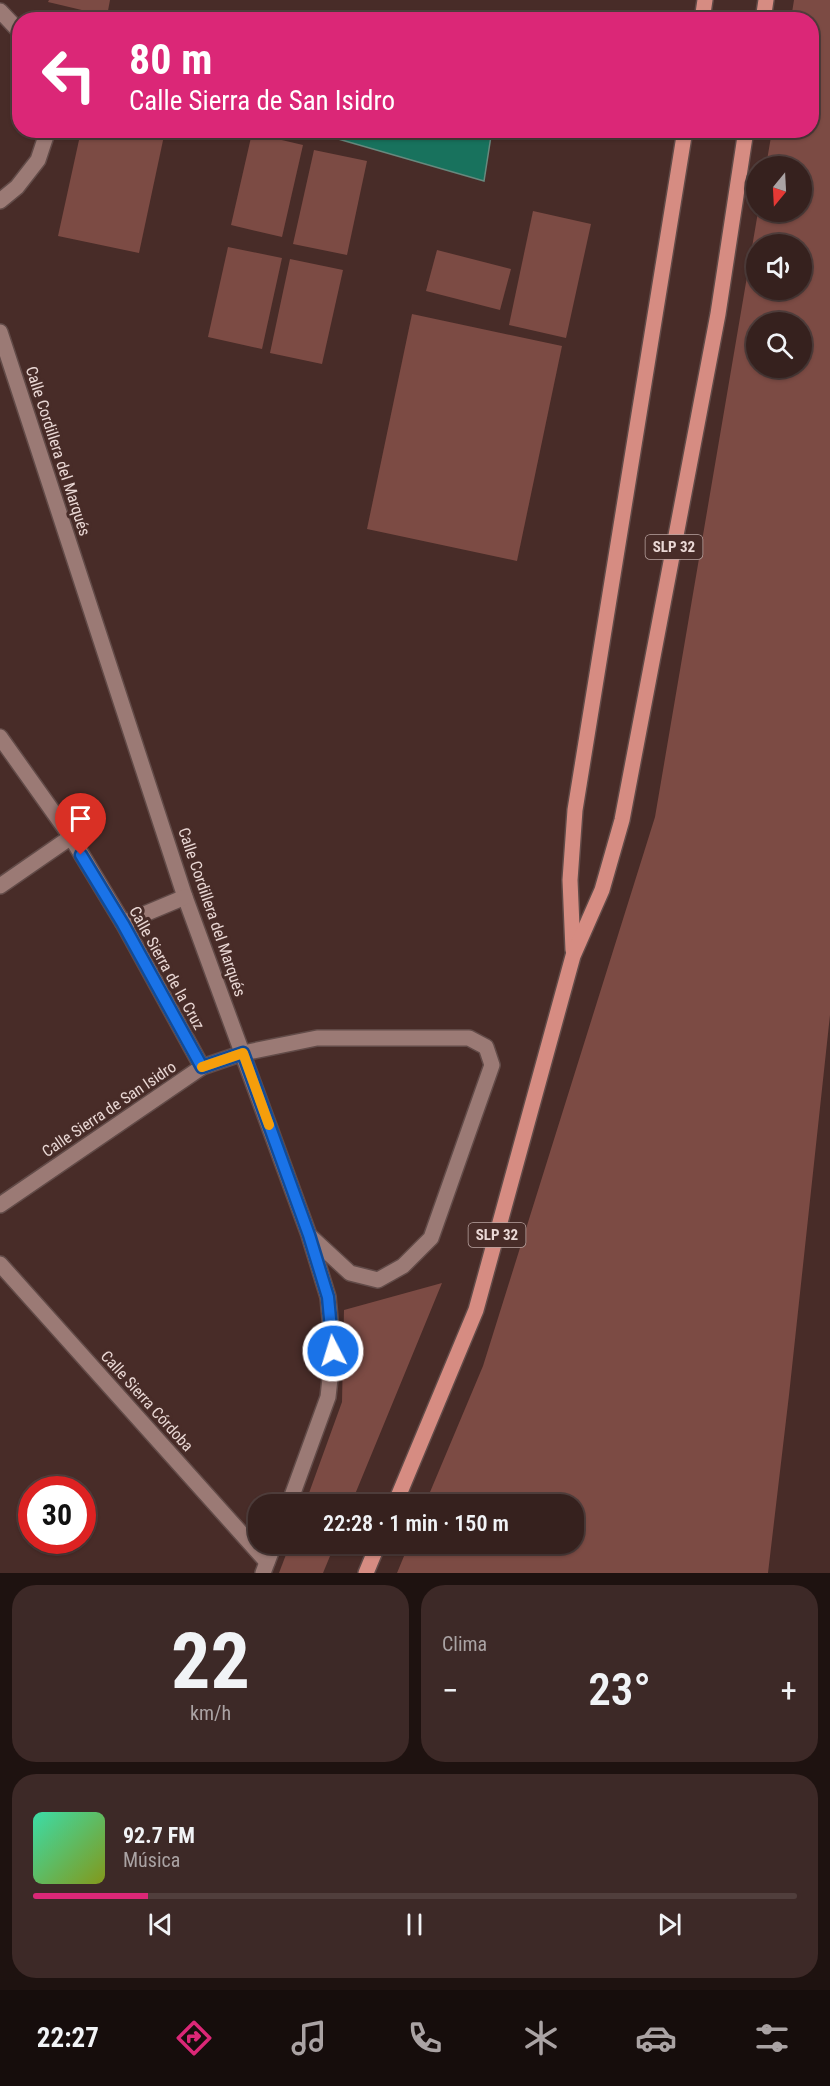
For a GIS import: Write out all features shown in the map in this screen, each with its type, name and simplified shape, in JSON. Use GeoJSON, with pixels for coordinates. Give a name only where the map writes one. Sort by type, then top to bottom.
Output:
{"type":"FeatureCollection","features":[{"type":"Feature","properties":{"kind":"main road","name":"SLP 32"},"geometry":{"type":"LineString","coordinates":[[573,956],[570,880],[575,810],[684,138]]}},
{"type":"Feature","properties":{"kind":"main road","name":"SLP 32"},"geometry":{"type":"LineString","coordinates":[[399,1494],[476,1310],[573,956],[602,890],[622,820],[718,314],[745,138]]}},
{"type":"Feature","properties":{"kind":"main road"},"geometry":{"type":"LineString","coordinates":[[366,1573],[374,1554]]}},
{"type":"Feature","properties":{"kind":"street"},"geometry":{"type":"LineString","coordinates":[[0,11],[12,24]]}},
{"type":"Feature","properties":{"kind":"street"},"geometry":{"type":"LineString","coordinates":[[0,201],[17,187],[38,160],[45,138]]}},
{"type":"Feature","properties":{"kind":"street","name":"Calle Cordillera del Marqués"},"geometry":{"type":"LineString","coordinates":[[0,332],[185,897],[309,1235],[328,1297],[333,1351],[328,1397],[293,1494]]}},
{"type":"Feature","properties":{"kind":"street","name":"Calle Sierra de la Cruz"},"geometry":{"type":"LineString","coordinates":[[0,737],[71,837],[123,924],[202,1067]]}},
{"type":"Feature","properties":{"kind":"street"},"geometry":{"type":"LineString","coordinates":[[0,886],[71,837]]}},
{"type":"Feature","properties":{"kind":"street"},"geometry":{"type":"LineString","coordinates":[[123,924],[185,897]]}},
{"type":"Feature","properties":{"kind":"street","name":"Calle Sierra de San Isidro"},"geometry":{"type":"LineString","coordinates":[[0,1205],[202,1067],[243,1053],[317,1038],[469,1038],[486,1047],[492,1065],[431,1238],[403,1266],[378,1280],[350,1273],[309,1235]]}},
{"type":"Feature","properties":{"kind":"street","name":"Calle Sierra Córdoba"},"geometry":{"type":"LineString","coordinates":[[0,1264],[265,1568]]}},
{"type":"Feature","properties":{"kind":"shaded area"},"geometry":{"type":"Polygon","coordinates":[[[49,0],[110,0],[108,12],[90,12],[48,2],[49,0]]]}},
{"type":"Feature","properties":{"kind":"shaded area"},"geometry":{"type":"Polygon","coordinates":[[[794,0],[830,0],[830,1015],[768,1573],[397,1573],[405,1554],[584,1554],[584,1494],[429,1494],[483,1366],[655,817],[746,282],[746,300],[812,300],[812,234],[754,234],[756,222],[812,222],[812,156],[768,156],[771,138],[819,138],[819,12],[792,12],[794,0]]]}},
{"type":"Feature","properties":{"kind":"shaded area"},"geometry":{"type":"Polygon","coordinates":[[[79,138],[164,138],[139,253],[58,236],[79,138]]]}},
{"type":"Feature","properties":{"kind":"shaded area"},"geometry":{"type":"Polygon","coordinates":[[[251,138],[273,138],[303,145],[282,237],[231,225],[251,138]]]}},
{"type":"Feature","properties":{"kind":"shaded area"},"geometry":{"type":"Polygon","coordinates":[[[314,150],[367,161],[347,255],[293,244],[314,150]]]}},
{"type":"Feature","properties":{"kind":"shaded area"},"geometry":{"type":"Polygon","coordinates":[[[533,211],[591,224],[566,338],[509,325],[533,211]]]}},
{"type":"Feature","properties":{"kind":"shaded area"},"geometry":{"type":"Polygon","coordinates":[[[228,247],[282,258],[262,349],[208,337],[228,247]]]}},
{"type":"Feature","properties":{"kind":"shaded area"},"geometry":{"type":"Polygon","coordinates":[[[437,250],[511,269],[500,310],[426,291],[437,250]]]}},
{"type":"Feature","properties":{"kind":"shaded area"},"geometry":{"type":"Polygon","coordinates":[[[290,259],[343,270],[322,364],[270,353],[290,259]]]}},
{"type":"Feature","properties":{"kind":"shaded area"},"geometry":{"type":"Polygon","coordinates":[[[412,314],[562,346],[517,561],[367,529],[412,314]]]}},
{"type":"Feature","properties":{"kind":"shaded area"},"geometry":{"type":"Polygon","coordinates":[[[442,1283],[355,1494],[309,1494],[342,1402],[344,1310],[442,1283]]]}},
{"type":"Feature","properties":{"kind":"shaded area"},"geometry":{"type":"Polygon","coordinates":[[[286,1554],[331,1554],[323,1573],[279,1573],[286,1554]]]}},
{"type":"Feature","properties":{"kind":"building"},"geometry":{"type":"Polygon","coordinates":[[[335,138],[491,138],[484,181],[335,138]]]}},
{"type":"Feature","properties":{"kind":"slow traffic"},"geometry":{"type":"LineString","coordinates":[[202,1067],[243,1053],[269,1125]]}},
{"type":"Feature","properties":{"kind":"route"},"geometry":{"type":"LineString","coordinates":[[81,855],[123,924],[202,1067],[243,1053],[309,1235],[328,1297],[333,1351]]}}]}
